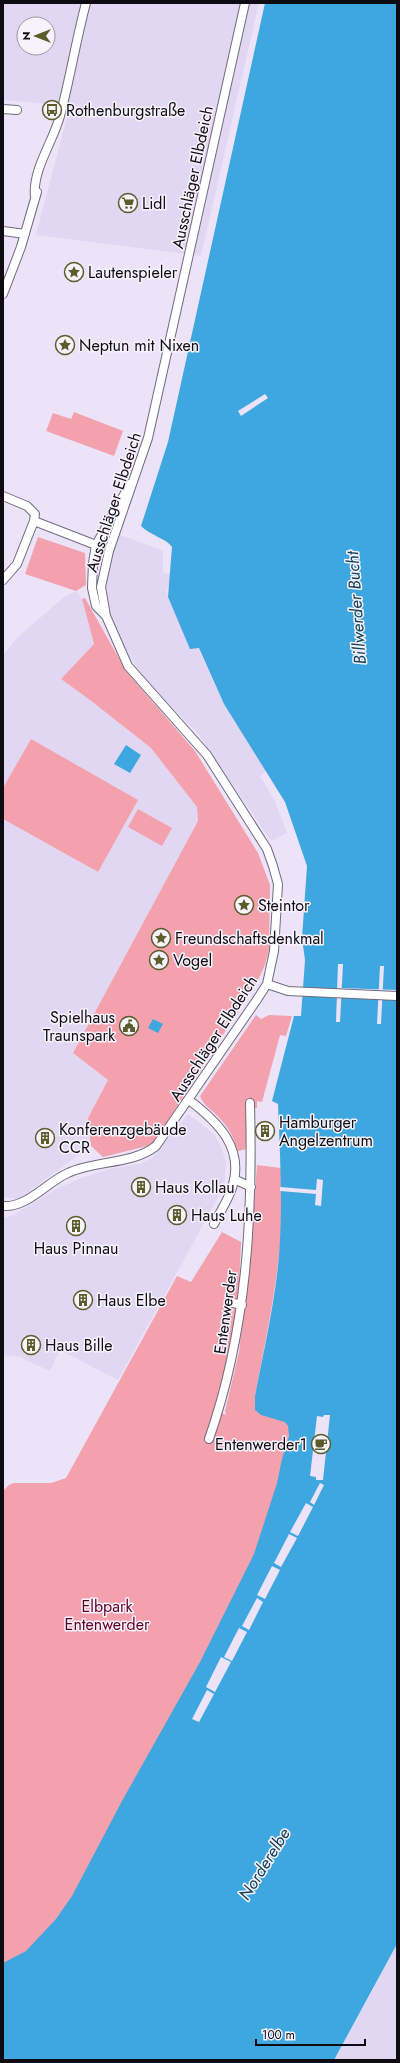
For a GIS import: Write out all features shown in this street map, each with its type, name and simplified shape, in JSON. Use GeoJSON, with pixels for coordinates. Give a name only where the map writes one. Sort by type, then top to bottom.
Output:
{"type":"FeatureCollection","features":[{"type":"Feature","properties":{"kind":"street"},"geometry":{"type":"LineString","coordinates":[[3,294],[25,234],[48,147],[59,118],[74,48],[86,3]]}},
{"type":"Feature","properties":{"kind":"street","name":"Ausschläger Elbdeich"},"geometry":{"type":"LineString","coordinates":[[3,1206],[12,1206],[21,1203],[58,1177],[74,1170],[146,1153],[156,1146],[163,1138],[267,984],[274,951],[278,896],[275,872],[267,849],[207,755],[128,666],[106,616],[101,587],[105,562],[138,471],[148,438],[245,3]]}},
{"type":"Feature","properties":{"kind":"street"},"geometry":{"type":"LineString","coordinates":[[3,109],[17,110]]}},
{"type":"Feature","properties":{"kind":"street"},"geometry":{"type":"LineString","coordinates":[[3,231],[25,234]]}},
{"type":"Feature","properties":{"kind":"street"},"geometry":{"type":"LineString","coordinates":[[106,616],[96,606],[92,588],[93,563],[96,545],[120,499],[138,471]]}},
{"type":"Feature","properties":{"kind":"street"},"geometry":{"type":"LineString","coordinates":[[3,496],[30,508],[35,514],[17,564],[3,580]]}},
{"type":"Feature","properties":{"kind":"street"},"geometry":{"type":"LineString","coordinates":[[34,520],[96,545]]}},
{"type":"Feature","properties":{"kind":"street"},"geometry":{"type":"LineString","coordinates":[[267,984],[280,990],[397,996]]}},
{"type":"Feature","properties":{"kind":"street"},"geometry":{"type":"LineString","coordinates":[[189,1100],[212,1118],[224,1132],[233,1155],[234,1179],[229,1194],[214,1224]]}},
{"type":"Feature","properties":{"kind":"street","name":"Entenwerder"},"geometry":{"type":"LineString","coordinates":[[209,1439],[226,1387],[236,1344],[242,1306],[248,1246],[251,1187],[250,1103]]}},
{"type":"Feature","properties":{"kind":"street"},"geometry":{"type":"LineString","coordinates":[[234,1179],[251,1187]]}},
{"type":"Feature","properties":{"kind":"street"},"geometry":{"type":"LineString","coordinates":[[229,1302],[242,1306]]}},
{"type":"Feature","properties":{"kind":"shaded area"},"geometry":{"type":"Polygon","coordinates":[[[3,3],[259,3],[201,256],[36,235],[70,106],[3,100],[3,3]]]}},
{"type":"Feature","properties":{"kind":"shaded area"},"geometry":{"type":"Polygon","coordinates":[[[118,534],[163,551],[163,573],[171,574],[175,582],[166,589],[168,597],[190,648],[198,648],[224,704],[266,771],[260,776],[275,801],[287,833],[271,841],[198,734],[141,675],[117,633],[110,613],[106,587],[109,566],[118,534]]]}},
{"type":"Feature","properties":{"kind":"shaded area"},"geometry":{"type":"Polygon","coordinates":[[[76,591],[82,599],[94,644],[61,679],[151,748],[197,807],[198,821],[73,1053],[108,1080],[88,1118],[91,1146],[19,1199],[3,1197],[3,819],[98,872],[31,739],[3,788],[3,655],[18,637],[63,598],[76,591]]]}},
{"type":"Feature","properties":{"kind":"shaded area"},"geometry":{"type":"Polygon","coordinates":[[[188,1114],[214,1134],[222,1149],[226,1163],[225,1178],[220,1194],[118,1380],[60,1350],[50,1371],[19,1357],[3,1355],[3,1218],[11,1216],[58,1188],[79,1179],[108,1169],[140,1164],[153,1157],[188,1114]]]}},
{"type":"Feature","properties":{"kind":"shaded area"},"geometry":{"type":"Polygon","coordinates":[[[397,1944],[397,2060],[334,2060],[376,1984],[397,1944]]]}},
{"type":"Feature","properties":{"kind":"green space"},"geometry":{"type":"Polygon","coordinates":[[[74,412],[123,431],[114,456],[46,431],[53,413],[71,419],[74,412]]]}},
{"type":"Feature","properties":{"kind":"green space"},"geometry":{"type":"Polygon","coordinates":[[[38,537],[85,553],[86,585],[76,591],[25,574],[38,537]]]}},
{"type":"Feature","properties":{"kind":"green space"},"geometry":{"type":"Polygon","coordinates":[[[85,598],[126,671],[195,751],[258,853],[270,885],[269,949],[265,965],[257,982],[154,1142],[147,1146],[103,1157],[91,1146],[88,1118],[108,1080],[73,1053],[198,821],[197,807],[151,748],[61,679],[94,644],[82,599],[85,598]]]}},
{"type":"Feature","properties":{"kind":"green space"},"geometry":{"type":"Polygon","coordinates":[[[31,739],[138,800],[98,872],[3,819],[3,788],[31,739]]]}},
{"type":"Feature","properties":{"kind":"green space"},"geometry":{"type":"Polygon","coordinates":[[[138,809],[172,828],[162,846],[128,827],[138,809]]]}},
{"type":"Feature","properties":{"kind":"green space"},"geometry":{"type":"Polygon","coordinates":[[[256,1015],[261,1019],[269,1015],[292,1016],[286,1036],[280,1035],[262,1102],[257,1101],[257,1108],[253,1108],[247,1149],[238,1151],[227,1127],[204,1103],[200,1096],[256,1015]]]}},
{"type":"Feature","properties":{"kind":"green space","name":"Elbpark Entenwerder"},"geometry":{"type":"Polygon","coordinates":[[[257,1165],[281,1168],[282,1197],[276,1283],[255,1396],[255,1406],[295,1419],[260,1550],[70,1913],[3,1972],[3,1491],[9,1485],[14,1483],[51,1483],[66,1478],[177,1276],[191,1282],[222,1232],[241,1242],[238,1310],[218,1411],[226,1415],[225,1411],[239,1352],[251,1250],[257,1165]]]}},
{"type":"Feature","properties":{"kind":"water"},"geometry":{"type":"Polygon","coordinates":[[[265,3],[397,3],[397,1944],[334,2060],[3,2060],[3,1963],[26,1951],[56,1919],[72,1896],[122,1801],[200,1662],[254,1554],[277,1483],[289,1436],[288,1426],[285,1422],[261,1415],[255,1410],[255,1396],[275,1291],[279,1255],[281,1180],[278,1104],[272,1101],[294,1016],[301,1016],[305,960],[302,938],[307,866],[285,802],[224,704],[199,648],[190,649],[168,597],[172,547],[170,544],[141,526],[168,442],[265,3]],[[338,964],[336,1022],[340,1022],[343,964],[338,964]],[[380,966],[377,1024],[381,1024],[384,966],[380,966]]]}},
{"type":"Feature","properties":{"kind":"water"},"geometry":{"type":"Polygon","coordinates":[[[126,745],[141,755],[130,773],[114,764],[126,745]]]}},
{"type":"Feature","properties":{"kind":"water"},"geometry":{"type":"Polygon","coordinates":[[[153,1019],[163,1024],[158,1033],[148,1028],[153,1019]]]}},
{"type":"Feature","properties":{"kind":"pier"},"geometry":{"type":"Polygon","coordinates":[[[265,394],[268,398],[241,416],[238,411],[265,394]]]}},
{"type":"Feature","properties":{"kind":"pier"},"geometry":{"type":"Polygon","coordinates":[[[340,988],[397,990],[397,1000],[339,997],[340,988]]]}},
{"type":"Feature","properties":{"kind":"pier"},"geometry":{"type":"Polygon","coordinates":[[[317,1179],[323,1180],[321,1206],[315,1205],[316,1194],[280,1191],[280,1187],[316,1190],[317,1179]]]}},
{"type":"Feature","properties":{"kind":"pier"},"geometry":{"type":"Polygon","coordinates":[[[324,1415],[330,1415],[323,1480],[316,1480],[316,1477],[310,1476],[317,1416],[323,1417],[324,1415]]]}},
{"type":"Feature","properties":{"kind":"pier"},"geometry":{"type":"Polygon","coordinates":[[[320,1483],[324,1485],[314,1505],[310,1502],[320,1483]]]}},
{"type":"Feature","properties":{"kind":"pier"},"geometry":{"type":"Polygon","coordinates":[[[306,1503],[313,1507],[298,1536],[290,1532],[306,1503]]]}},
{"type":"Feature","properties":{"kind":"pier"},"geometry":{"type":"Polygon","coordinates":[[[289,1534],[297,1538],[281,1567],[274,1563],[289,1534]]]}},
{"type":"Feature","properties":{"kind":"pier"},"geometry":{"type":"Polygon","coordinates":[[[272,1566],[280,1570],[265,1599],[257,1595],[272,1566]]]}},
{"type":"Feature","properties":{"kind":"pier"},"geometry":{"type":"Polygon","coordinates":[[[257,1598],[263,1602],[249,1630],[242,1626],[257,1598]]]}},
{"type":"Feature","properties":{"kind":"pier"},"geometry":{"type":"Polygon","coordinates":[[[239,1628],[247,1632],[232,1661],[224,1657],[239,1628]]]}},
{"type":"Feature","properties":{"kind":"pier"},"geometry":{"type":"Polygon","coordinates":[[[221,1657],[231,1662],[215,1692],[206,1687],[221,1657]]]}},
{"type":"Feature","properties":{"kind":"pier"},"geometry":{"type":"Polygon","coordinates":[[[207,1690],[214,1694],[199,1722],[192,1719],[207,1690]]]}},
{"type":"Feature","properties":{"kind":"place","name":"Rothenburgstraße"},"geometry":{"type":"Point","coordinates":[52,110]}},
{"type":"Feature","properties":{"kind":"place","name":"Lidl"},"geometry":{"type":"Point","coordinates":[128,203]}},
{"type":"Feature","properties":{"kind":"place","name":"Lautenspieler"},"geometry":{"type":"Point","coordinates":[74,272]}},
{"type":"Feature","properties":{"kind":"place","name":"Neptun mit Nixen"},"geometry":{"type":"Point","coordinates":[65,345]}},
{"type":"Feature","properties":{"kind":"place","name":"Steintor"},"geometry":{"type":"Point","coordinates":[244,905]}},
{"type":"Feature","properties":{"kind":"place","name":"Freundschaftsdenkmal"},"geometry":{"type":"Point","coordinates":[161,938]}},
{"type":"Feature","properties":{"kind":"place","name":"Vogel"},"geometry":{"type":"Point","coordinates":[159,960]}},
{"type":"Feature","properties":{"kind":"place","name":"Spielhaus Traunspark"},"geometry":{"type":"Point","coordinates":[129,1026]}},
{"type":"Feature","properties":{"kind":"place","name":"Hamburger Angelzentrum"},"geometry":{"type":"Point","coordinates":[265,1131]}},
{"type":"Feature","properties":{"kind":"place","name":"Konferenzgebäude CCR"},"geometry":{"type":"Point","coordinates":[45,1138]}},
{"type":"Feature","properties":{"kind":"place","name":"Haus Kollau"},"geometry":{"type":"Point","coordinates":[141,1187]}},
{"type":"Feature","properties":{"kind":"place","name":"Haus Luhe"},"geometry":{"type":"Point","coordinates":[177,1215]}},
{"type":"Feature","properties":{"kind":"place","name":"Haus Pinnau"},"geometry":{"type":"Point","coordinates":[76,1226]}},
{"type":"Feature","properties":{"kind":"place","name":"Haus Elbe"},"geometry":{"type":"Point","coordinates":[83,1300]}},
{"type":"Feature","properties":{"kind":"place","name":"Haus Bille"},"geometry":{"type":"Point","coordinates":[31,1345]}},
{"type":"Feature","properties":{"kind":"place","name":"Entenwerder1"},"geometry":{"type":"Point","coordinates":[321,1444]}},
{"type":"Feature","properties":{"kind":"water label","name":"Billwerder Bucht"},"geometry":{"type":"Point","coordinates":[356,608]}},
{"type":"Feature","properties":{"kind":"water label","name":"Norderelbe"},"geometry":{"type":"Point","coordinates":[264,1864]}}]}
